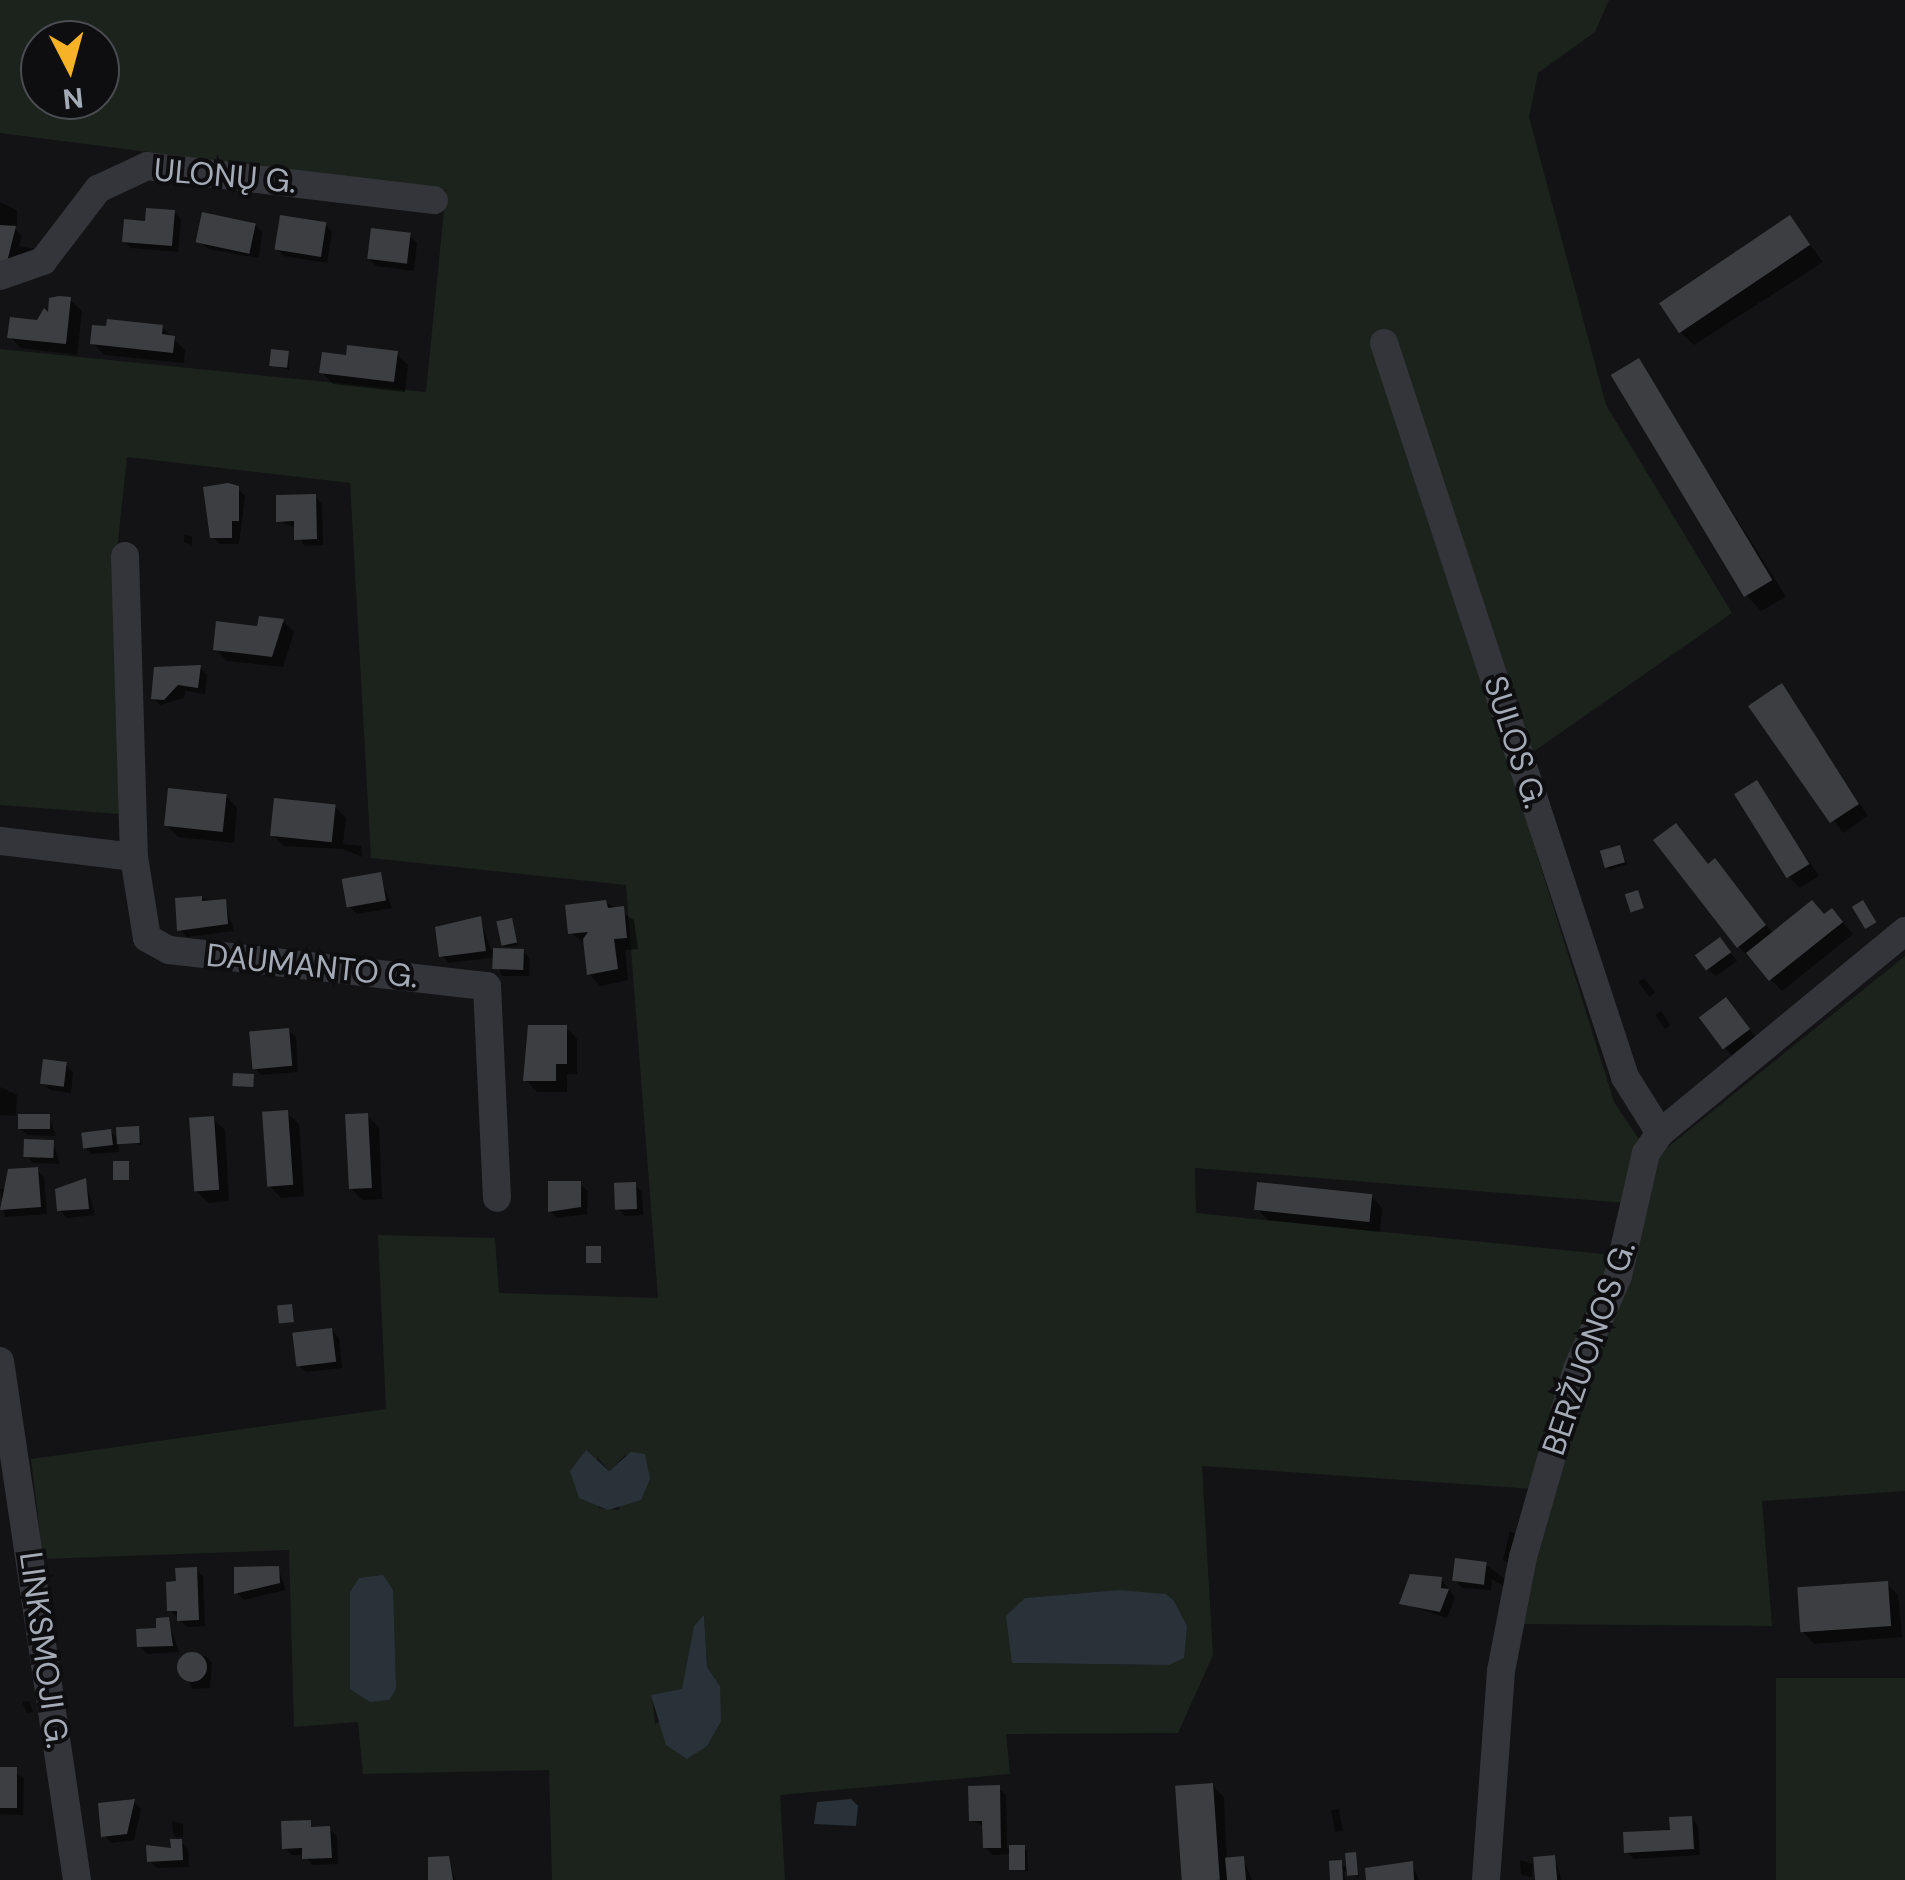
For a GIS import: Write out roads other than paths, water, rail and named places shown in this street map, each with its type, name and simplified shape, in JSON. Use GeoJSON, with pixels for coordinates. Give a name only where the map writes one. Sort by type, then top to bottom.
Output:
{"type":"FeatureCollection","features":[{"type":"Feature","properties":{"kind":"street","name":"ULONŲ G."},"geometry":{"type":"LineString","coordinates":[[0,276],[43,261],[98,189],[147,166],[434,200]]}},
{"type":"Feature","properties":{"kind":"street","name":"SULOS G."},"geometry":{"type":"LineString","coordinates":[[1384,344],[1625,1076],[1660,1134]]}},
{"type":"Feature","properties":{"kind":"street"},"geometry":{"type":"LineString","coordinates":[[0,842],[134,856],[125,556]]}},
{"type":"Feature","properties":{"kind":"street","name":"DAUMANTO G."},"geometry":{"type":"LineString","coordinates":[[134,856],[147,938],[155,945],[486,986],[496,1198]]}},
{"type":"Feature","properties":{"kind":"street","name":"BERŽUONOS G."},"geometry":{"type":"LineString","coordinates":[[1486,1880],[1501,1672],[1522,1557],[1576,1369],[1618,1276],[1646,1153],[1660,1134],[1905,931]]}},
{"type":"Feature","properties":{"kind":"street","name":"LINKSMOJI G."},"geometry":{"type":"LineString","coordinates":[[0,1361],[77,1880]]}}]}
